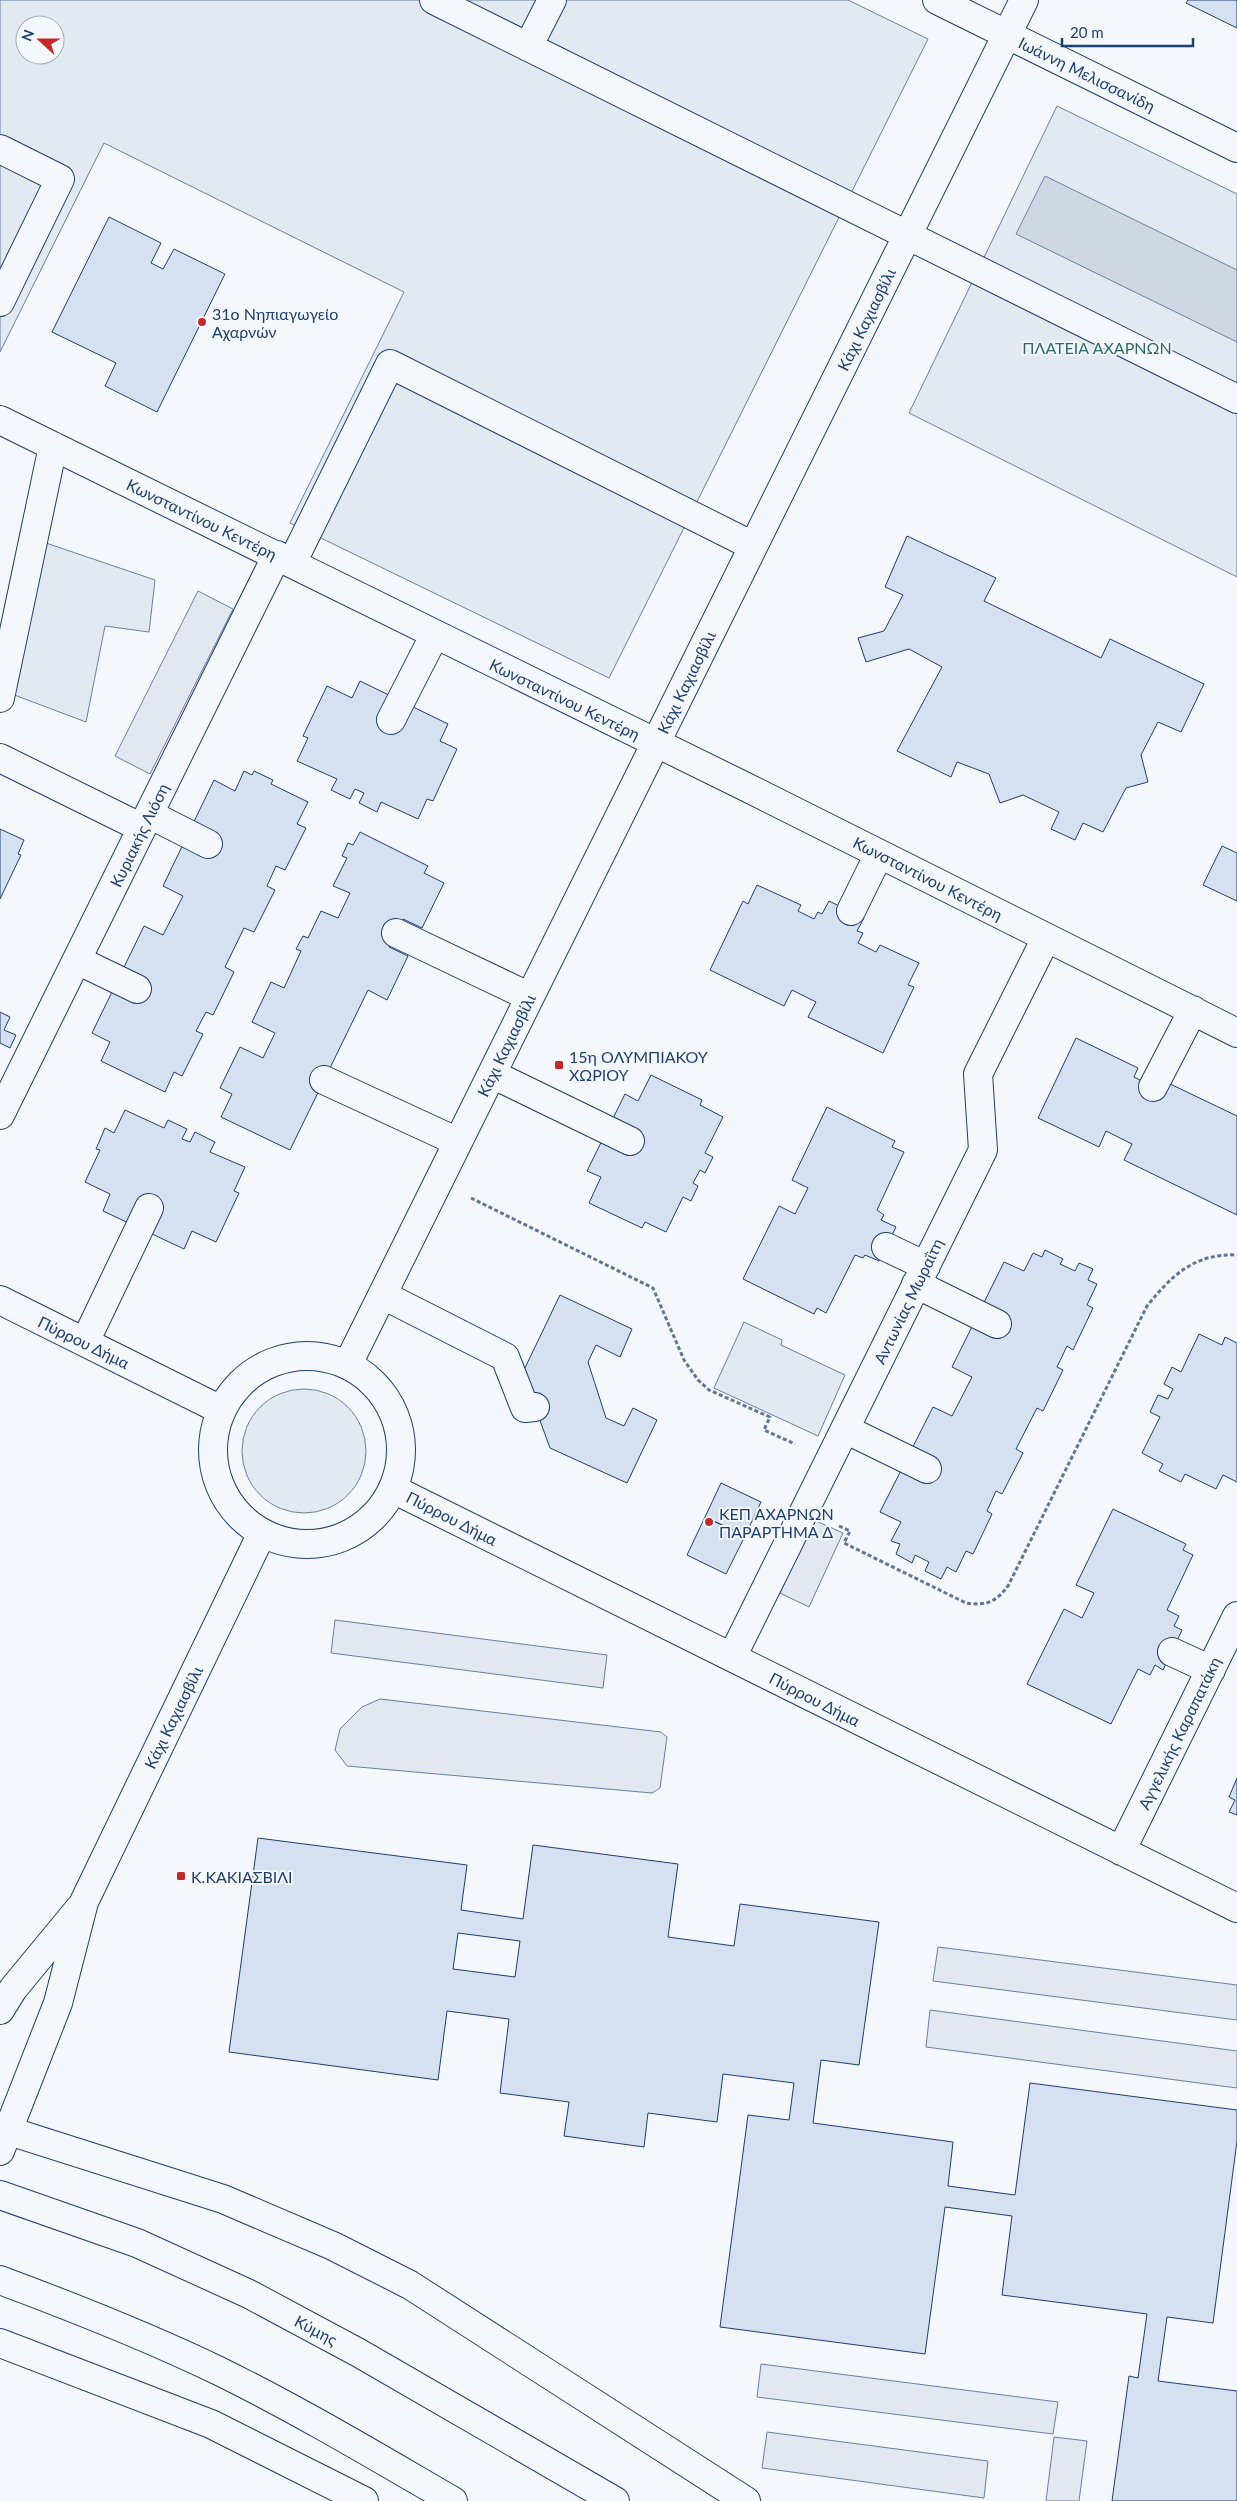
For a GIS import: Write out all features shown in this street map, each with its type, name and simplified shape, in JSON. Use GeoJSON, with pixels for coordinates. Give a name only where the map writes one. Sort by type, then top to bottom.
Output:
{"type":"FeatureCollection","features":[{"type":"Feature","properties":{"kind":"street"},"geometry":{"type":"LineString","coordinates":[[434,0],[1237,399]]}},
{"type":"Feature","properties":{"kind":"street"},"geometry":{"type":"LineString","coordinates":[[528,47],[552,0]]}},
{"type":"Feature","properties":{"kind":"street","name":"Ιωάννη Μελισσανίδη"},"geometry":{"type":"LineString","coordinates":[[937,0],[1237,148]]}},
{"type":"Feature","properties":{"kind":"street","name":"Κάχι Καχιασβίλι"},"geometry":{"type":"LineString","coordinates":[[348,1364],[1024,0]]}},
{"type":"Feature","properties":{"kind":"street"},"geometry":{"type":"LineString","coordinates":[[0,150],[60,179],[0,302]]}},
{"type":"Feature","properties":{"kind":"street","name":"Κυριακής Λιόση"},"geometry":{"type":"LineString","coordinates":[[0,1115],[146,821],[284,559],[390,364],[753,546]]}},
{"type":"Feature","properties":{"kind":"street","name":"Κωνσταντίνου Κεντέρη"},"geometry":{"type":"LineString","coordinates":[[0,420],[284,559],[1237,1033]]}},
{"type":"Feature","properties":{"kind":"street"},"geometry":{"type":"LineString","coordinates":[[0,698],[53,446]]}},
{"type":"Feature","properties":{"kind":"street"},"geometry":{"type":"LineString","coordinates":[[391,720],[435,634]]}},
{"type":"Feature","properties":{"kind":"street"},"geometry":{"type":"LineString","coordinates":[[0,758],[146,821],[208,844]]}},
{"type":"Feature","properties":{"kind":"street"},"geometry":{"type":"LineString","coordinates":[[851,911],[879,854]]}},
{"type":"Feature","properties":{"kind":"street"},"geometry":{"type":"LineString","coordinates":[[396,933],[530,996]]}},
{"type":"Feature","properties":{"kind":"street","name":"Αντωνίας Μωραΐτη"},"geometry":{"type":"LineString","coordinates":[[732,1658],[983,1150],[978,1074],[1046,938]]}},
{"type":"Feature","properties":{"kind":"street"},"geometry":{"type":"LineString","coordinates":[[77,960],[137,989]]}},
{"type":"Feature","properties":{"kind":"street"},"geometry":{"type":"LineString","coordinates":[[1153,1087],[1193,1010]]}},
{"type":"Feature","properties":{"kind":"street"},"geometry":{"type":"LineString","coordinates":[[492,1074],[630,1141]]}},
{"type":"Feature","properties":{"kind":"street"},"geometry":{"type":"LineString","coordinates":[[324,1080],[458,1142]]}},
{"type":"Feature","properties":{"kind":"street"},"geometry":{"type":"LineString","coordinates":[[86,1342],[149,1208]]}},
{"type":"Feature","properties":{"kind":"street"},"geometry":{"type":"LineString","coordinates":[[886,1247],[921,1275],[997,1324]]}},
{"type":"Feature","properties":{"kind":"street"},"geometry":{"type":"LineString","coordinates":[[383,1295],[504,1357],[525,1408],[535,1408]]}},
{"type":"Feature","properties":{"kind":"street","name":"Πύρρου Δήμα"},"geometry":{"type":"LineString","coordinates":[[0,1300],[221,1410]]}},
{"type":"Feature","properties":{"kind":"street"},"geometry":{"type":"LineString","coordinates":[[312,1355],[348,1364],[372,1381],[390,1404],[400,1432],[401,1461],[393,1489],[376,1515],[351,1533],[322,1544],[291,1543],[262,1533],[234,1510],[217,1480],[213,1444],[221,1410],[243,1380],[276,1360],[312,1355]]}},
{"type":"Feature","properties":{"kind":"street"},"geometry":{"type":"LineString","coordinates":[[845,1429],[927,1469]]}},
{"type":"Feature","properties":{"kind":"street","name":"Πύρρου Δήμα"},"geometry":{"type":"LineString","coordinates":[[393,1489],[1237,1908]]}},
{"type":"Feature","properties":{"kind":"street","name":"Κάχι Καχιασβίλι"},"geometry":{"type":"LineString","coordinates":[[3,2136],[58,2003],[84,1902],[262,1533]]}},
{"type":"Feature","properties":{"kind":"street","name":"Αγγελικής Καραπατάκη"},"geometry":{"type":"LineString","coordinates":[[1121,1850],[1237,1616]]}},
{"type":"Feature","properties":{"kind":"street"},"geometry":{"type":"LineString","coordinates":[[1172,1652],[1211,1670]]}},
{"type":"Feature","properties":{"kind":"street","name":"Κάχι Καχιασβίλι"},"geometry":{"type":"LineString","coordinates":[[0,2010],[13,1989],[84,1902]]}},
{"type":"Feature","properties":{"kind":"street"},"geometry":{"type":"LineString","coordinates":[[3,2136],[223,2199],[333,2246],[410,2285],[746,2501]]}},
{"type":"Feature","properties":{"kind":"street","name":"Κύμης"},"geometry":{"type":"LineString","coordinates":[[0,2195],[137,2243],[249,2294],[359,2353],[616,2501]]}},
{"type":"Feature","properties":{"kind":"street"},"geometry":{"type":"LineString","coordinates":[[0,2280],[109,2321],[221,2372],[326,2428],[453,2501]]}},
{"type":"Feature","properties":{"kind":"street"},"geometry":{"type":"LineString","coordinates":[[0,2343],[211,2424],[364,2501]]}},
{"type":"Feature","properties":{"kind":"path"},"geometry":{"type":"LineString","coordinates":[[439,1182],[653,1288],[684,1360],[698,1380],[709,1390],[770,1417],[764,1430],[830,1461]]}},
{"type":"Feature","properties":{"kind":"path"},"geometry":{"type":"LineString","coordinates":[[804,1511],[850,1531],[844,1543],[966,1603],[987,1604],[999,1597],[1008,1586],[1147,1306],[1164,1285],[1186,1266],[1204,1259],[1237,1255]]}},
{"type":"Feature","properties":{"kind":"green space"},"geometry":{"type":"Polygon","coordinates":[[[0,0],[848,0],[928,39],[609,678],[290,523],[404,292],[104,143],[0,352],[0,0]]]}},
{"type":"Feature","properties":{"kind":"green space","name":"ΠΛΑΤΕΙΑ ΑΧΑΡΝΩΝ"},"geometry":{"type":"Polygon","coordinates":[[[1057,106],[1237,194],[1237,577],[909,413],[1057,106]]]}},
{"type":"Feature","properties":{"kind":"green space"},"geometry":{"type":"Polygon","coordinates":[[[43,542],[155,580],[149,632],[105,626],[86,722],[9,693],[43,542]]]}},
{"type":"Feature","properties":{"kind":"green space"},"geometry":{"type":"Polygon","coordinates":[[[744,1322],[782,1340],[781,1345],[845,1375],[818,1436],[714,1388],[744,1322]]]}},
{"type":"Feature","properties":{"kind":"green space"},"geometry":{"type":"Polygon","coordinates":[[[304,1389],[328,1394],[348,1407],[361,1427],[366,1451],[361,1475],[348,1495],[328,1508],[304,1513],[280,1508],[260,1495],[247,1475],[242,1451],[247,1427],[260,1407],[280,1394],[304,1389]]]}},
{"type":"Feature","properties":{"kind":"shaded area"},"geometry":{"type":"Polygon","coordinates":[[[1045,176],[1237,270],[1237,342],[1016,234],[1045,176]]]}},
{"type":"Feature","properties":{"kind":"shaded area"},"geometry":{"type":"Polygon","coordinates":[[[198,591],[233,609],[150,774],[115,756],[198,591]]]}},
{"type":"Feature","properties":{"kind":"shaded area"},"geometry":{"type":"Polygon","coordinates":[[[814,1520],[843,1533],[809,1607],[780,1593],[814,1520]]]}},
{"type":"Feature","properties":{"kind":"shaded area"},"geometry":{"type":"Polygon","coordinates":[[[335,1620],[607,1655],[603,1688],[331,1653],[335,1620]]]}},
{"type":"Feature","properties":{"kind":"shaded area"},"geometry":{"type":"Polygon","coordinates":[[[380,1699],[661,1732],[667,1737],[660,1788],[652,1793],[347,1766],[335,1750],[340,1729],[362,1707],[380,1699]]]}},
{"type":"Feature","properties":{"kind":"shaded area"},"geometry":{"type":"Polygon","coordinates":[[[938,1947],[1237,1985],[1237,2020],[933,1981],[938,1947]]]}},
{"type":"Feature","properties":{"kind":"shaded area"},"geometry":{"type":"Polygon","coordinates":[[[930,2010],[1237,2051],[1237,2088],[926,2047],[930,2010]]]}},
{"type":"Feature","properties":{"kind":"shaded area"},"geometry":{"type":"Polygon","coordinates":[[[761,2364],[1058,2402],[1053,2434],[757,2397],[761,2364]]]}},
{"type":"Feature","properties":{"kind":"shaded area"},"geometry":{"type":"Polygon","coordinates":[[[767,2432],[988,2461],[984,2498],[762,2468],[767,2432]]]}},
{"type":"Feature","properties":{"kind":"shaded area"},"geometry":{"type":"Polygon","coordinates":[[[1054,2437],[1087,2441],[1079,2501],[1046,2501],[1054,2437]]]}},
{"type":"Feature","properties":{"kind":"building"},"geometry":{"type":"Polygon","coordinates":[[[1188,0],[1237,0],[1237,28],[1186,3],[1188,0]]]}},
{"type":"Feature","properties":{"kind":"building"},"geometry":{"type":"Polygon","coordinates":[[[109,217],[161,243],[151,263],[163,269],[174,249],[225,274],[157,412],[105,386],[116,363],[52,332],[109,217]]]}},
{"type":"Feature","properties":{"kind":"building"},"geometry":{"type":"Polygon","coordinates":[[[907,536],[996,578],[984,601],[1101,658],[1110,639],[1204,684],[1181,732],[1158,722],[1141,755],[1148,782],[1126,788],[1103,832],[1083,823],[1075,840],[1051,829],[1059,812],[1023,795],[1000,803],[989,774],[957,762],[951,777],[897,751],[942,667],[909,649],[866,662],[858,638],[884,631],[903,595],[885,587],[907,536]]]}},
{"type":"Feature","properties":{"kind":"building"},"geometry":{"type":"Polygon","coordinates":[[[360,681],[448,724],[440,741],[457,749],[433,801],[427,799],[418,819],[381,802],[377,812],[359,803],[364,793],[355,789],[350,799],[331,790],[337,779],[297,761],[308,738],[303,736],[327,686],[352,698],[360,681]]]}},
{"type":"Feature","properties":{"kind":"building"},"geometry":{"type":"Polygon","coordinates":[[[244,771],[252,775],[254,771],[273,780],[271,784],[308,802],[297,824],[306,828],[285,870],[276,866],[267,886],[275,890],[254,932],[244,928],[225,967],[234,972],[213,1015],[206,1012],[196,1031],[203,1034],[182,1076],[174,1072],[165,1092],[101,1061],[110,1042],[92,1033],[144,926],[163,935],[183,896],[163,886],[214,780],[235,791],[244,771]]]}},
{"type":"Feature","properties":{"kind":"building"},"geometry":{"type":"Polygon","coordinates":[[[0,829],[24,840],[18,854],[21,855],[0,899],[0,829]]]}},
{"type":"Feature","properties":{"kind":"building"},"geometry":{"type":"Polygon","coordinates":[[[360,832],[428,866],[424,873],[444,883],[422,928],[403,919],[389,947],[408,956],[387,1000],[368,990],[290,1150],[221,1117],[232,1094],[220,1088],[240,1047],[263,1058],[275,1033],[252,1022],[271,982],[284,988],[301,951],[296,949],[303,936],[308,938],[321,911],[338,918],[350,893],[333,886],[347,858],[342,856],[348,843],[353,845],[360,832]]]}},
{"type":"Feature","properties":{"kind":"building"},"geometry":{"type":"Polygon","coordinates":[[[1222,846],[1237,853],[1237,901],[1203,885],[1222,846]]]}},
{"type":"Feature","properties":{"kind":"building"},"geometry":{"type":"Polygon","coordinates":[[[757,885],[801,905],[798,911],[814,919],[818,912],[822,914],[829,901],[864,918],[857,931],[863,933],[858,943],[876,952],[880,945],[919,963],[908,985],[914,987],[883,1053],[808,1017],[816,1002],[792,990],[784,1006],[710,970],[743,901],[748,904],[757,885]]]}},
{"type":"Feature","properties":{"kind":"building"},"geometry":{"type":"Polygon","coordinates":[[[0,1012],[10,1017],[4,1030],[16,1035],[10,1048],[0,1043],[0,1012]]]}},
{"type":"Feature","properties":{"kind":"building"},"geometry":{"type":"Polygon","coordinates":[[[1076,1038],[1138,1068],[1134,1077],[1153,1087],[1166,1082],[1237,1116],[1237,1215],[1124,1160],[1132,1144],[1106,1131],[1099,1147],[1038,1118],[1076,1038]]]}},
{"type":"Feature","properties":{"kind":"building"},"geometry":{"type":"Polygon","coordinates":[[[651,1075],[702,1100],[700,1105],[723,1117],[705,1153],[713,1157],[705,1173],[700,1170],[693,1183],[698,1186],[691,1201],[683,1197],[666,1232],[645,1222],[642,1228],[589,1203],[601,1177],[587,1171],[625,1094],[638,1101],[651,1075]]]}},
{"type":"Feature","properties":{"kind":"building"},"geometry":{"type":"Polygon","coordinates":[[[827,1107],[895,1141],[892,1147],[904,1152],[877,1210],[884,1215],[881,1220],[896,1227],[879,1261],[865,1255],[863,1258],[855,1255],[826,1313],[817,1308],[814,1314],[743,1279],[779,1206],[795,1214],[808,1188],[792,1180],[827,1107]]]}},
{"type":"Feature","properties":{"kind":"building"},"geometry":{"type":"Polygon","coordinates":[[[125,1110],[164,1128],[168,1120],[187,1129],[182,1139],[190,1142],[195,1132],[215,1142],[210,1152],[245,1167],[234,1191],[239,1193],[216,1242],[192,1231],[184,1249],[103,1211],[110,1194],[85,1182],[100,1150],[96,1149],[105,1128],[114,1133],[125,1110]]]}},
{"type":"Feature","properties":{"kind":"building"},"geometry":{"type":"Polygon","coordinates":[[[1045,1250],[1063,1259],[1060,1264],[1075,1271],[1079,1263],[1093,1269],[1088,1280],[1097,1284],[1087,1305],[1093,1308],[1073,1350],[1067,1346],[1057,1367],[1063,1370],[1043,1411],[1037,1408],[1016,1449],[1023,1453],[1002,1494],[996,1491],[987,1511],[992,1514],[973,1554],[966,1551],[956,1572],[947,1567],[941,1579],[925,1571],[929,1562],[915,1555],[912,1563],[896,1554],[900,1544],[891,1541],[901,1522],[880,1512],[933,1407],[952,1416],[972,1377],[952,1367],[1004,1262],[1024,1271],[1033,1253],[1042,1257],[1045,1250]]]}},
{"type":"Feature","properties":{"kind":"building"},"geometry":{"type":"Polygon","coordinates":[[[560,1295],[632,1329],[620,1357],[596,1345],[588,1362],[606,1418],[624,1426],[633,1408],[657,1420],[627,1483],[550,1448],[535,1407],[523,1372],[560,1295]]]}},
{"type":"Feature","properties":{"kind":"building"},"geometry":{"type":"Polygon","coordinates":[[[1199,1334],[1222,1345],[1225,1337],[1237,1343],[1237,1482],[1223,1475],[1216,1489],[1185,1474],[1181,1482],[1159,1471],[1163,1464],[1142,1453],[1160,1417],[1150,1412],[1158,1395],[1168,1399],[1173,1389],[1164,1384],[1172,1367],[1181,1372],[1199,1334]]]}},
{"type":"Feature","properties":{"kind":"building"},"geometry":{"type":"Polygon","coordinates":[[[721,1483],[761,1502],[745,1536],[705,1517],[721,1483]]]}},
{"type":"Feature","properties":{"kind":"building"},"geometry":{"type":"Polygon","coordinates":[[[1113,1509],[1186,1544],[1183,1550],[1193,1555],[1167,1610],[1179,1616],[1174,1626],[1182,1630],[1163,1670],[1155,1665],[1150,1675],[1138,1669],[1111,1724],[1027,1684],[1064,1609],[1082,1618],[1094,1593],[1076,1585],[1113,1509]]]}},
{"type":"Feature","properties":{"kind":"building"},"geometry":{"type":"Polygon","coordinates":[[[705,1517],[745,1536],[726,1574],[687,1555],[705,1517]]]}},
{"type":"Feature","properties":{"kind":"building"},"geometry":{"type":"Polygon","coordinates":[[[1237,1778],[1237,1815],[1229,1812],[1235,1800],[1229,1797],[1237,1778]]]}},
{"type":"Feature","properties":{"kind":"building"},"geometry":{"type":"Polygon","coordinates":[[[258,1838],[467,1865],[461,1910],[523,1919],[533,1845],[678,1864],[668,1937],[734,1946],[740,1904],[879,1922],[859,2065],[821,2060],[813,2123],[953,2142],[948,2186],[1015,2195],[1030,2083],[1237,2110],[1237,2141],[1213,2323],[1167,2317],[1158,2381],[1237,2391],[1237,2501],[1112,2501],[1129,2376],[1138,2378],[1147,2314],[1002,2295],[1012,2216],[945,2207],[925,2354],[720,2327],[748,2115],[789,2120],[794,2083],[723,2074],[717,2122],[648,2113],[644,2147],[564,2136],[569,2102],[500,2093],[509,2019],[447,2011],[438,2080],[229,2052],[258,1838]],[[458,1933],[453,1969],[515,1977],[520,1941],[458,1933]]]}},
{"type":"Feature","properties":{"kind":"place","name":"31ο Νηπιαγωγείο Αχαρνών"},"geometry":{"type":"Point","coordinates":[202,322]}},
{"type":"Feature","properties":{"kind":"place","name":"15η ΟΛΥΜΠΙΑΚΟΥ ΧΩΡΙΟΥ"},"geometry":{"type":"Point","coordinates":[559,1065]}},
{"type":"Feature","properties":{"kind":"place","name":"ΚΕΠ ΑΧΑΡΝΩΝ ΠΑΡΑΡΤΗΜΑ Δ"},"geometry":{"type":"Point","coordinates":[709,1522]}},
{"type":"Feature","properties":{"kind":"place","name":"Κ.ΚΑΚΙΑΣΒΙΛΙ"},"geometry":{"type":"Point","coordinates":[181,1876]}}]}
